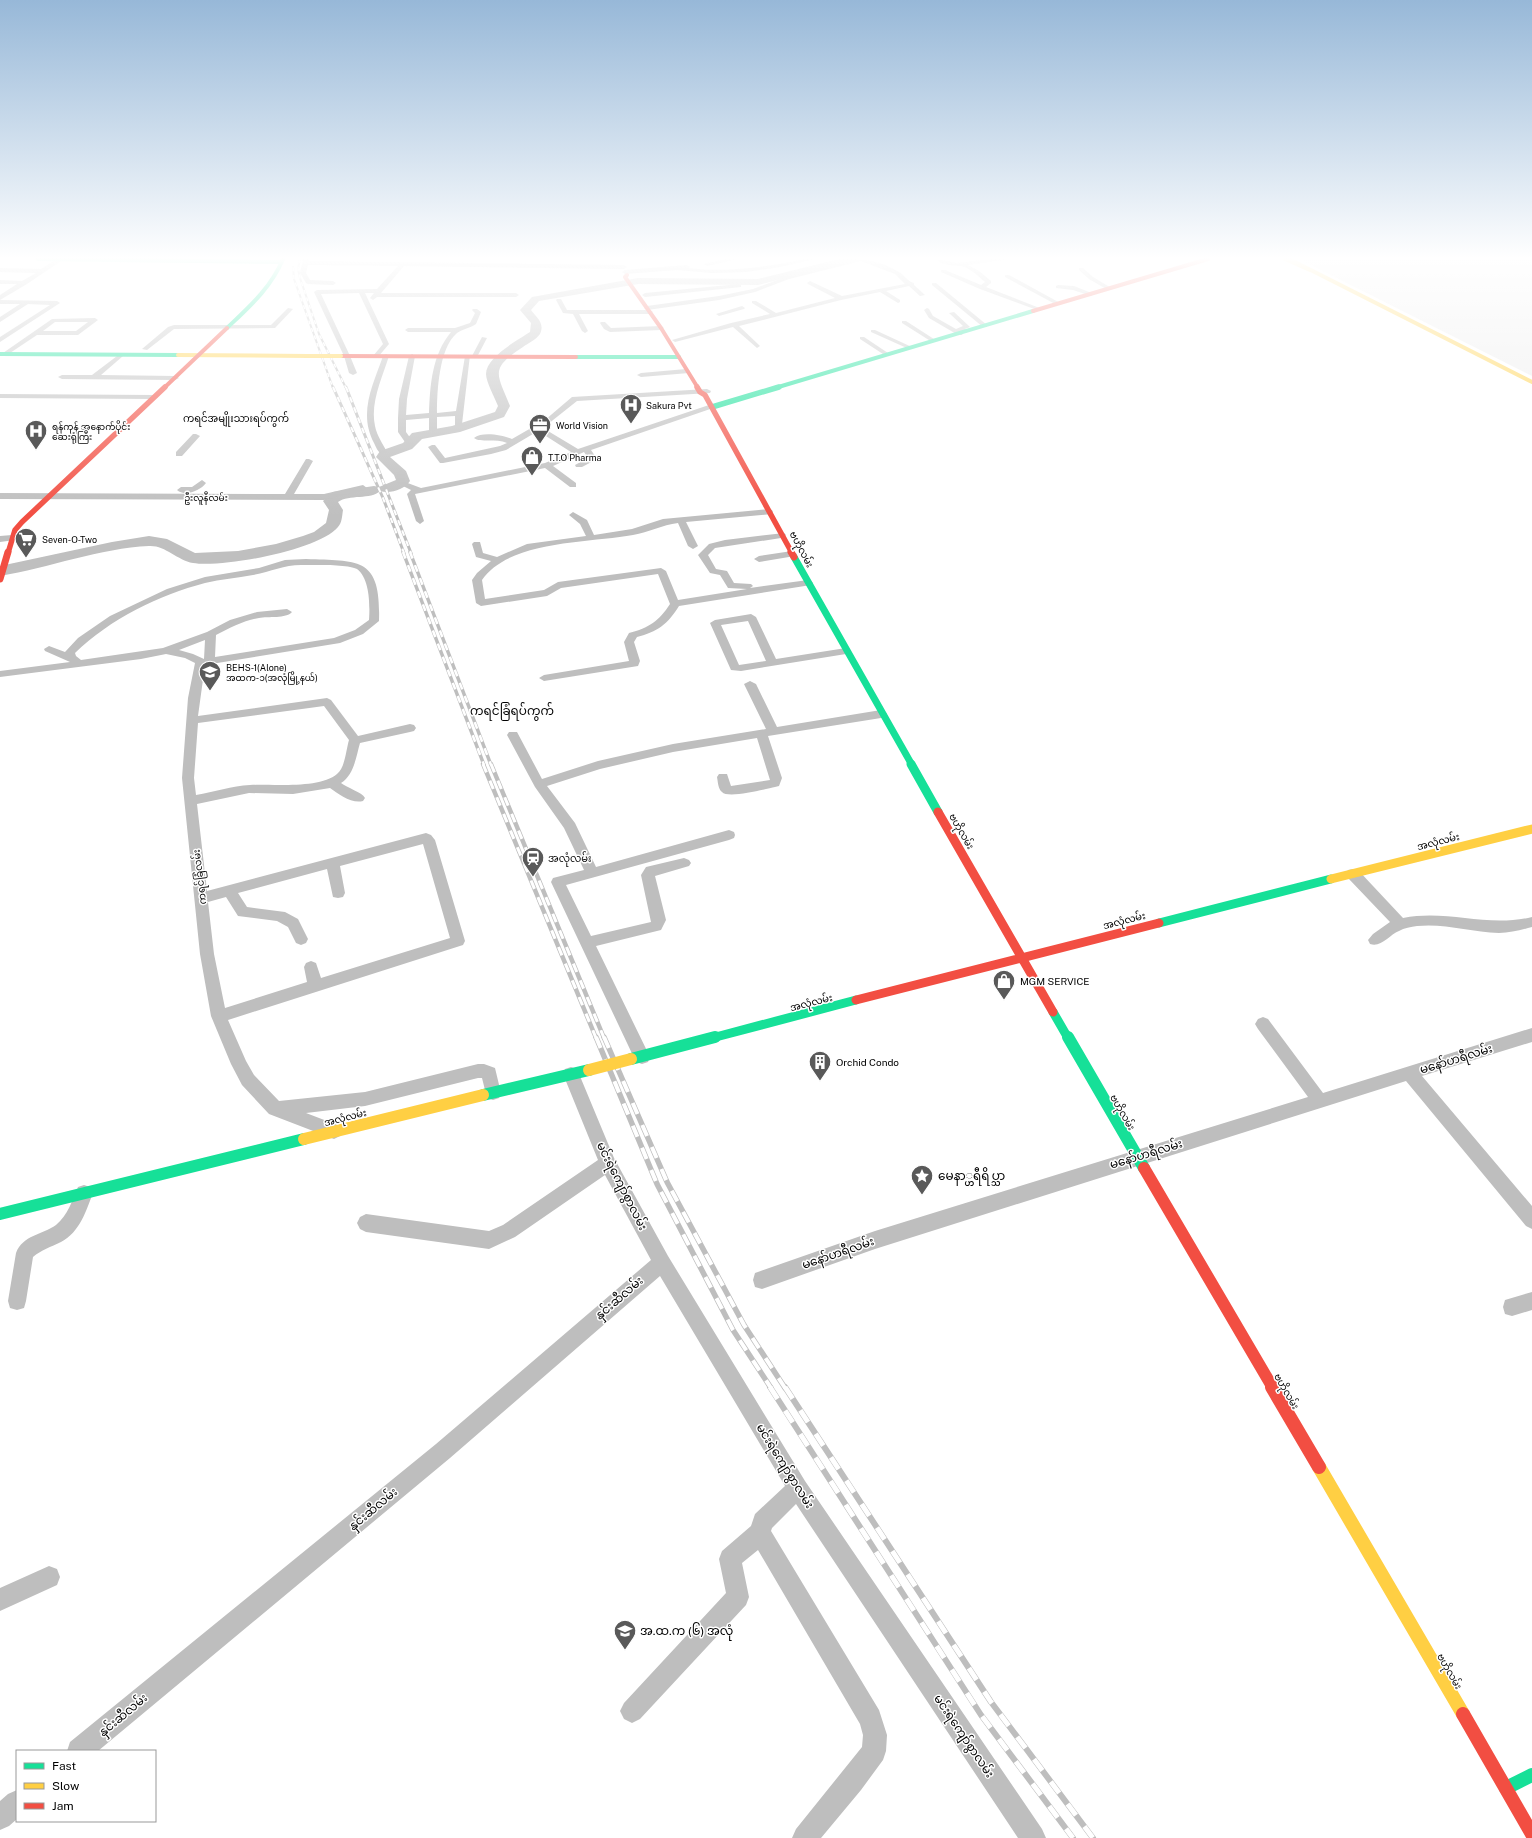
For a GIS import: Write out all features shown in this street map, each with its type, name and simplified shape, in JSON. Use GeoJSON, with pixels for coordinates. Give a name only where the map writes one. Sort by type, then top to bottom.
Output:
{"type":"FeatureCollection","features":[{"type":"Feature","properties":{"kind":"main road"},"geometry":{"type":"LineString","coordinates":[[0,539],[4,529],[36,496],[201,345]]}},
{"type":"Feature","properties":{"kind":"main road"},"geometry":{"type":"LineString","coordinates":[[1,573],[15,530],[22,522],[175,378],[208,345]]}},
{"type":"Feature","properties":{"kind":"main road","name":"ဗဟိုလမ်း"},"geometry":{"type":"LineString","coordinates":[[671,345],[686,371],[704,393]]}},
{"type":"Feature","properties":{"kind":"main road","name":"ဗဟိုလမ်း"},"geometry":{"type":"LineString","coordinates":[[678,345],[881,714],[1137,1157],[1532,1834]]}},
{"type":"Feature","properties":{"kind":"main road"},"geometry":{"type":"LineString","coordinates":[[712,407],[922,345]]}},
{"type":"Feature","properties":{"kind":"main road"},"geometry":{"type":"LineString","coordinates":[[1448,345],[1532,389]]}},
{"type":"Feature","properties":{"kind":"main road"},"geometry":{"type":"LineString","coordinates":[[1458,345],[1532,382]]}},
{"type":"Feature","properties":{"kind":"main road"},"geometry":{"type":"LineString","coordinates":[[6,352],[121,355],[679,357]]}},
{"type":"Feature","properties":{"kind":"main road"},"geometry":{"type":"LineString","coordinates":[[114,424],[125,424]]}},
{"type":"Feature","properties":{"kind":"main road"},"geometry":{"type":"LineString","coordinates":[[93,444],[105,444]]}},
{"type":"Feature","properties":{"kind":"main road","name":"အလုံလမ်း"},"geometry":{"type":"LineString","coordinates":[[0,1214],[334,1131],[589,1070],[1022,957],[1531,830]]}},
{"type":"Feature","properties":{"kind":"main road"},"geometry":{"type":"LineString","coordinates":[[1506,1788],[1532,1775]]}},
{"type":"Feature","properties":{"kind":"street"},"geometry":{"type":"LineString","coordinates":[[6,352],[17,345]]}},
{"type":"Feature","properties":{"kind":"street"},"geometry":{"type":"LineString","coordinates":[[145,349],[150,345]]}},
{"type":"Feature","properties":{"kind":"street"},"geometry":{"type":"LineString","coordinates":[[339,345],[353,373]]}},
{"type":"Feature","properties":{"kind":"street"},"geometry":{"type":"LineString","coordinates":[[383,452],[371,427],[370,416],[381,356],[386,345]]}},
{"type":"Feature","properties":{"kind":"street"},"geometry":{"type":"LineString","coordinates":[[433,430],[432,415],[440,356],[448,345]]}},
{"type":"Feature","properties":{"kind":"street"},"geometry":{"type":"LineString","coordinates":[[458,424],[472,356],[479,345]]}},
{"type":"Feature","properties":{"kind":"street"},"geometry":{"type":"LineString","coordinates":[[872,345],[888,355]]}},
{"type":"Feature","properties":{"kind":"street"},"geometry":{"type":"LineString","coordinates":[[899,345],[908,349]]}},
{"type":"Feature","properties":{"kind":"street"},"geometry":{"type":"LineString","coordinates":[[6,352],[32,349]]}},
{"type":"Feature","properties":{"kind":"street"},"geometry":{"type":"LineString","coordinates":[[94,377],[121,355]]}},
{"type":"Feature","properties":{"kind":"street"},"geometry":{"type":"LineString","coordinates":[[410,443],[402,432],[402,418],[403,399],[412,356]]}},
{"type":"Feature","properties":{"kind":"street"},"geometry":{"type":"LineString","coordinates":[[72,370],[103,370]]}},
{"type":"Feature","properties":{"kind":"street"},"geometry":{"type":"LineString","coordinates":[[641,375],[686,371]]}},
{"type":"Feature","properties":{"kind":"street"},"geometry":{"type":"LineString","coordinates":[[62,377],[175,378]]}},
{"type":"Feature","properties":{"kind":"street"},"geometry":{"type":"LineString","coordinates":[[30,397],[40,388]]}},
{"type":"Feature","properties":{"kind":"street"},"geometry":{"type":"LineString","coordinates":[[51,397],[59,389]]}},
{"type":"Feature","properties":{"kind":"street"},"geometry":{"type":"LineString","coordinates":[[594,391],[604,390],[607,397]]}},
{"type":"Feature","properties":{"kind":"street"},"geometry":{"type":"LineString","coordinates":[[432,447],[441,461],[491,452],[541,426],[561,412],[575,399],[704,393]]}},
{"type":"Feature","properties":{"kind":"street"},"geometry":{"type":"LineString","coordinates":[[0,396],[154,397]]}},
{"type":"Feature","properties":{"kind":"street"},"geometry":{"type":"LineString","coordinates":[[530,421],[541,426],[574,450],[588,448],[712,407]]}},
{"type":"Feature","properties":{"kind":"street"},"geometry":{"type":"LineString","coordinates":[[402,418],[460,413]]}},
{"type":"Feature","properties":{"kind":"street"},"geometry":{"type":"LineString","coordinates":[[179,454],[196,436]]}},
{"type":"Feature","properties":{"kind":"street"},"geometry":{"type":"LineString","coordinates":[[478,438],[500,437],[512,442]]}},
{"type":"Feature","properties":{"kind":"street"},"geometry":{"type":"LineString","coordinates":[[579,465],[593,459],[588,448]]}},
{"type":"Feature","properties":{"kind":"street"},"geometry":{"type":"LineString","coordinates":[[420,521],[411,494],[420,490],[547,465],[572,455],[574,450]]}},
{"type":"Feature","properties":{"kind":"street"},"geometry":{"type":"LineString","coordinates":[[288,497],[309,461]]}},
{"type":"Feature","properties":{"kind":"street"},"geometry":{"type":"LineString","coordinates":[[547,465],[573,485]]}},
{"type":"Feature","properties":{"kind":"street"},"geometry":{"type":"LineString","coordinates":[[402,473],[400,478],[401,483],[420,490]]}},
{"type":"Feature","properties":{"kind":"street"},"geometry":{"type":"LineString","coordinates":[[172,497],[177,490],[195,489],[202,483]]}},
{"type":"Feature","properties":{"kind":"street","name":"ဦးလူနီလမ်း"},"geometry":{"type":"LineString","coordinates":[[0,496],[324,497],[363,488]]}},
{"type":"Feature","properties":{"kind":"street"},"geometry":{"type":"LineString","coordinates":[[679,603],[663,573],[656,571],[558,585],[546,592],[481,603],[477,580],[482,573],[499,560],[518,549],[633,532],[663,522],[769,512]]}},
{"type":"Feature","properties":{"kind":"street"},"geometry":{"type":"LineString","coordinates":[[574,515],[584,522],[591,538]]}},
{"type":"Feature","properties":{"kind":"street"},"geometry":{"type":"LineString","coordinates":[[681,521],[693,546]]}},
{"type":"Feature","properties":{"kind":"street"},"geometry":{"type":"LineString","coordinates":[[732,586],[724,573],[713,571],[703,555],[712,546],[782,535]]}},
{"type":"Feature","properties":{"kind":"street"},"geometry":{"type":"LineString","coordinates":[[0,539],[12,538]]}},
{"type":"Feature","properties":{"kind":"street"},"geometry":{"type":"LineString","coordinates":[[477,544],[479,555],[499,560]]}},
{"type":"Feature","properties":{"kind":"street"},"geometry":{"type":"LineString","coordinates":[[505,546],[518,549]]}},
{"type":"Feature","properties":{"kind":"street"},"geometry":{"type":"LineString","coordinates":[[279,554],[285,559],[285,563]]}},
{"type":"Feature","properties":{"kind":"street"},"geometry":{"type":"LineString","coordinates":[[759,559],[792,554]]}},
{"type":"Feature","properties":{"kind":"street"},"geometry":{"type":"LineString","coordinates":[[74,660],[70,652],[92,632],[154,598],[205,580],[259,571],[285,563],[313,562],[359,566],[368,574],[375,610],[374,620],[359,632],[336,641],[204,662],[187,655],[166,651]]}},
{"type":"Feature","properties":{"kind":"street"},"geometry":{"type":"LineString","coordinates":[[544,678],[634,664],[635,661],[629,642],[633,635],[651,631],[663,622],[679,603],[680,596],[686,592],[732,586],[806,580]]}},
{"type":"Feature","properties":{"kind":"street"},"geometry":{"type":"LineString","coordinates":[[679,603],[806,580]]}},
{"type":"Feature","properties":{"kind":"street"},"geometry":{"type":"LineString","coordinates":[[0,674],[74,660],[166,651],[211,634],[234,622],[258,615],[287,612]]}},
{"type":"Feature","properties":{"kind":"street"},"geometry":{"type":"LineString","coordinates":[[773,663],[751,617],[716,623],[735,668],[773,663],[846,652]]}},
{"type":"Feature","properties":{"kind":"street","name":"ကရင်ခြံလမ်း"},"geometry":{"type":"LineString","coordinates":[[211,634],[195,692],[188,778],[207,954],[219,1016],[248,1080],[275,1109]]}},
{"type":"Feature","properties":{"kind":"street"},"geometry":{"type":"LineString","coordinates":[[49,649],[74,660]]}},
{"type":"Feature","properties":{"kind":"street"},"geometry":{"type":"LineString","coordinates":[[750,684],[773,732]]}},
{"type":"Feature","properties":{"kind":"street"},"geometry":{"type":"LineString","coordinates":[[193,720],[327,702],[355,740]]}},
{"type":"Feature","properties":{"kind":"street"},"geometry":{"type":"LineString","coordinates":[[539,784],[598,765],[673,748],[881,714]]}},
{"type":"Feature","properties":{"kind":"street"},"geometry":{"type":"LineString","coordinates":[[355,740],[410,728]]}},
{"type":"Feature","properties":{"kind":"street"},"geometry":{"type":"LineString","coordinates":[[723,777],[726,789],[729,791],[775,783],[776,778],[760,734]]}},
{"type":"Feature","properties":{"kind":"street"},"geometry":{"type":"LineString","coordinates":[[513,735],[539,784],[570,826],[592,873]]}},
{"type":"Feature","properties":{"kind":"street"},"geometry":{"type":"LineString","coordinates":[[190,801],[249,789],[293,790],[332,783],[342,777],[347,769],[355,740]]}},
{"type":"Feature","properties":{"kind":"street"},"geometry":{"type":"LineString","coordinates":[[332,783],[344,792],[359,798]]}},
{"type":"Feature","properties":{"kind":"street"},"geometry":{"type":"LineString","coordinates":[[636,1058],[587,943],[558,882],[729,835]]}},
{"type":"Feature","properties":{"kind":"street"},"geometry":{"type":"LineString","coordinates":[[202,898],[426,838],[428,840],[458,941],[219,1016]]}},
{"type":"Feature","properties":{"kind":"street"},"geometry":{"type":"LineString","coordinates":[[333,863],[338,894]]}},
{"type":"Feature","properties":{"kind":"street"},"geometry":{"type":"LineString","coordinates":[[587,943],[656,926],[658,920],[648,875],[650,871],[684,863]]}},
{"type":"Feature","properties":{"kind":"street"},"geometry":{"type":"LineString","coordinates":[[1353,874],[1400,924]]}},
{"type":"Feature","properties":{"kind":"street"},"geometry":{"type":"LineString","coordinates":[[229,890],[243,912],[280,916],[293,923],[302,938]]}},
{"type":"Feature","properties":{"kind":"street"},"geometry":{"type":"LineString","coordinates":[[1374,940],[1400,924],[1427,920],[1497,929],[1524,925],[1532,922]]}},
{"type":"Feature","properties":{"kind":"street"},"geometry":{"type":"LineString","coordinates":[[311,967],[315,986]]}},
{"type":"Feature","properties":{"kind":"street"},"geometry":{"type":"LineString","coordinates":[[1263,1024],[1320,1101]]}},
{"type":"Feature","properties":{"kind":"street","name":"မနော်ဟရီလမ်း"},"geometry":{"type":"LineString","coordinates":[[762,1280],[875,1240],[1532,1035]]}},
{"type":"Feature","properties":{"kind":"street"},"geometry":{"type":"LineString","coordinates":[[275,1109],[365,1099],[478,1070],[484,1070],[489,1073],[493,1093]]}},
{"type":"Feature","properties":{"kind":"street"},"geometry":{"type":"LineString","coordinates":[[1410,1073],[1532,1220]]}},
{"type":"Feature","properties":{"kind":"street","name":"မင်းရဲကျော်စွာလမ်း"},"geometry":{"type":"LineString","coordinates":[[572,1074],[608,1163],[662,1262],[798,1488],[1033,1838]]}},
{"type":"Feature","properties":{"kind":"street"},"geometry":{"type":"LineString","coordinates":[[275,1109],[334,1131]]}},
{"type":"Feature","properties":{"kind":"street"},"geometry":{"type":"LineString","coordinates":[[366,1223],[488,1240],[509,1232],[608,1163]]}},
{"type":"Feature","properties":{"kind":"street"},"geometry":{"type":"LineString","coordinates":[[17,1301],[25,1253],[29,1248],[63,1231],[73,1218],[84,1193]]}},
{"type":"Feature","properties":{"kind":"street","name":"နှင်းဆီလမ်း"},"geometry":{"type":"LineString","coordinates":[[80,1750],[443,1451],[662,1262]]}},
{"type":"Feature","properties":{"kind":"street"},"geometry":{"type":"LineString","coordinates":[[1512,1307],[1532,1301]]}},
{"type":"Feature","properties":{"kind":"street"},"geometry":{"type":"LineString","coordinates":[[632,1711],[738,1597],[730,1559],[760,1533],[763,1522],[798,1488]]}},
{"type":"Feature","properties":{"kind":"street"},"geometry":{"type":"LineString","coordinates":[[760,1533],[870,1719],[875,1735],[874,1751],[852,1781],[805,1838]]}},
{"type":"Feature","properties":{"kind":"street"},"geometry":{"type":"LineString","coordinates":[[0,1600],[49,1577]]}},
{"type":"Feature","properties":{"kind":"street"},"geometry":{"type":"LineString","coordinates":[[0,1817],[16,1803]]}},
{"type":"Feature","properties":{"kind":"shaded area"},"geometry":{"type":"Polygon","coordinates":[[[1470,345],[1532,345],[1532,376],[1470,345]]]}},
{"type":"Feature","properties":{"kind":"waterway"},"geometry":{"type":"LineString","coordinates":[[385,488],[396,486],[403,481],[401,474],[383,457],[385,454],[407,446],[415,440],[417,436],[455,429],[500,414],[504,406],[492,374],[494,365],[507,352],[518,345]]}},
{"type":"Feature","properties":{"kind":"waterway"},"geometry":{"type":"LineString","coordinates":[[0,571],[130,543],[149,541],[162,543],[182,554],[194,558],[205,559],[238,556],[276,549],[309,540],[330,527],[333,524],[336,510],[330,501],[338,495],[374,490]]}},
{"type":"Feature","properties":{"kind":"railway"},"geometry":{"type":"LineString","coordinates":[[318,345],[333,388]]}},
{"type":"Feature","properties":{"kind":"railway"},"geometry":{"type":"LineString","coordinates":[[324,345],[346,388]]}},
{"type":"Feature","properties":{"kind":"railway"},"geometry":{"type":"LineString","coordinates":[[333,387],[383,498],[404,553]]}},
{"type":"Feature","properties":{"kind":"railway"},"geometry":{"type":"LineString","coordinates":[[346,387],[411,553]]}},
{"type":"Feature","properties":{"kind":"railway"},"geometry":{"type":"LineString","coordinates":[[403,552],[484,765]]}},
{"type":"Feature","properties":{"kind":"railway"},"geometry":{"type":"LineString","coordinates":[[410,552],[491,765]]}},
{"type":"Feature","properties":{"kind":"railway"},"geometry":{"type":"LineString","coordinates":[[483,764],[596,1038]]}},
{"type":"Feature","properties":{"kind":"railway"},"geometry":{"type":"LineString","coordinates":[[491,764],[604,1038]]}},
{"type":"Feature","properties":{"kind":"railway"},"geometry":{"type":"LineString","coordinates":[[596,1037],[657,1184],[733,1330],[771,1388]]}},
{"type":"Feature","properties":{"kind":"railway"},"geometry":{"type":"LineString","coordinates":[[604,1037],[667,1182],[744,1325],[785,1388]]}},
{"type":"Feature","properties":{"kind":"railway"},"geometry":{"type":"LineString","coordinates":[[770,1387],[981,1715],[1073,1838]]}},
{"type":"Feature","properties":{"kind":"railway"},"geometry":{"type":"LineString","coordinates":[[785,1387],[991,1702],[1093,1838]]}},
{"type":"Feature","properties":{"kind":"traffic: fast"},"geometry":{"type":"LineString","coordinates":[[712,407],[920,345]]}},
{"type":"Feature","properties":{"kind":"traffic: fast"},"geometry":{"type":"LineString","coordinates":[[0,354],[178,355]]}},
{"type":"Feature","properties":{"kind":"traffic: fast"},"geometry":{"type":"LineString","coordinates":[[576,357],[679,357]]}},
{"type":"Feature","properties":{"kind":"traffic: fast"},"geometry":{"type":"LineString","coordinates":[[794,557],[938,812]]}},
{"type":"Feature","properties":{"kind":"traffic: fast"},"geometry":{"type":"LineString","coordinates":[[1159,923],[1331,879]]}},
{"type":"Feature","properties":{"kind":"traffic: fast"},"geometry":{"type":"LineString","coordinates":[[631,1059],[856,1000]]}},
{"type":"Feature","properties":{"kind":"traffic: fast"},"geometry":{"type":"LineString","coordinates":[[1053,1012],[1144,1168]]}},
{"type":"Feature","properties":{"kind":"traffic: fast"},"geometry":{"type":"LineString","coordinates":[[483,1095],[589,1070]]}},
{"type":"Feature","properties":{"kind":"traffic: fast"},"geometry":{"type":"LineString","coordinates":[[0,1214],[304,1139]]}},
{"type":"Feature","properties":{"kind":"traffic: fast"},"geometry":{"type":"LineString","coordinates":[[1506,1788],[1532,1775]]}},
{"type":"Feature","properties":{"kind":"traffic: slow"},"geometry":{"type":"LineString","coordinates":[[1458,345],[1532,382]]}},
{"type":"Feature","properties":{"kind":"traffic: slow"},"geometry":{"type":"LineString","coordinates":[[178,355],[308,356]]}},
{"type":"Feature","properties":{"kind":"traffic: slow"},"geometry":{"type":"LineString","coordinates":[[308,356],[341,356]]}},
{"type":"Feature","properties":{"kind":"traffic: slow"},"geometry":{"type":"LineString","coordinates":[[1331,879],[1532,829]]}},
{"type":"Feature","properties":{"kind":"traffic: slow"},"geometry":{"type":"LineString","coordinates":[[589,1070],[631,1059]]}},
{"type":"Feature","properties":{"kind":"traffic: slow"},"geometry":{"type":"LineString","coordinates":[[304,1139],[483,1095]]}},
{"type":"Feature","properties":{"kind":"traffic: slow"},"geometry":{"type":"LineString","coordinates":[[1319,1467],[1463,1714]]}},
{"type":"Feature","properties":{"kind":"traffic: jam"},"geometry":{"type":"LineString","coordinates":[[0,579],[15,530],[22,522],[209,345]]}},
{"type":"Feature","properties":{"kind":"traffic: jam"},"geometry":{"type":"LineString","coordinates":[[671,345],[700,392],[705,395],[794,557]]}},
{"type":"Feature","properties":{"kind":"traffic: jam"},"geometry":{"type":"LineString","coordinates":[[341,356],[576,357]]}},
{"type":"Feature","properties":{"kind":"traffic: jam"},"geometry":{"type":"LineString","coordinates":[[938,812],[1053,1012]]}},
{"type":"Feature","properties":{"kind":"traffic: jam"},"geometry":{"type":"LineString","coordinates":[[856,1000],[1159,923]]}},
{"type":"Feature","properties":{"kind":"traffic: jam"},"geometry":{"type":"LineString","coordinates":[[1144,1168],[1319,1467]]}},
{"type":"Feature","properties":{"kind":"traffic: jam"},"geometry":{"type":"LineString","coordinates":[[1463,1714],[1532,1834]]}},
{"type":"Feature","properties":{"kind":"place","name":"Sakura Pvt"},"geometry":{"type":"Point","coordinates":[631,424]}},
{"type":"Feature","properties":{"kind":"place","name":"World Vision"},"geometry":{"type":"Point","coordinates":[540,444]}},
{"type":"Feature","properties":{"kind":"place","name":"ရန်ကုန် အနောက်ပိုင်း ဆေးရုံကြီး"},"geometry":{"type":"Point","coordinates":[36,450]}},
{"type":"Feature","properties":{"kind":"place","name":"T.T.O Pharma"},"geometry":{"type":"Point","coordinates":[532,476]}},
{"type":"Feature","properties":{"kind":"place","name":"Seven-O-Two"},"geometry":{"type":"Point","coordinates":[26,558]}},
{"type":"Feature","properties":{"kind":"place","name":"BEHS-1(Alone) အထက-၁(အလုံမြို့နယ်)"},"geometry":{"type":"Point","coordinates":[210,692]}},
{"type":"Feature","properties":{"kind":"place","name":"အလုံလမ်း"},"geometry":{"type":"Point","coordinates":[533,878]}},
{"type":"Feature","properties":{"kind":"place","name":"MGM SERVICE"},"geometry":{"type":"Point","coordinates":[1004,1000]}},
{"type":"Feature","properties":{"kind":"place","name":"Orchid Condo"},"geometry":{"type":"Point","coordinates":[820,1082]}},
{"type":"Feature","properties":{"kind":"place","name":"မေနာ္ဟရီရိပ္သာ"},"geometry":{"type":"Point","coordinates":[922,1196]}},
{"type":"Feature","properties":{"kind":"place","name":"အ.ထ.က (၆) အလုံ"},"geometry":{"type":"Point","coordinates":[625,1650]}},
{"type":"Feature","properties":{"kind":"district","name":"ကရင်အမျိုးသားရပ်ကွက်"},"geometry":{"type":"Point","coordinates":[236,418]}},
{"type":"Feature","properties":{"kind":"district","name":"ကရင်ခြံရပ်ကွက်"},"geometry":{"type":"Point","coordinates":[512,711]}}]}
